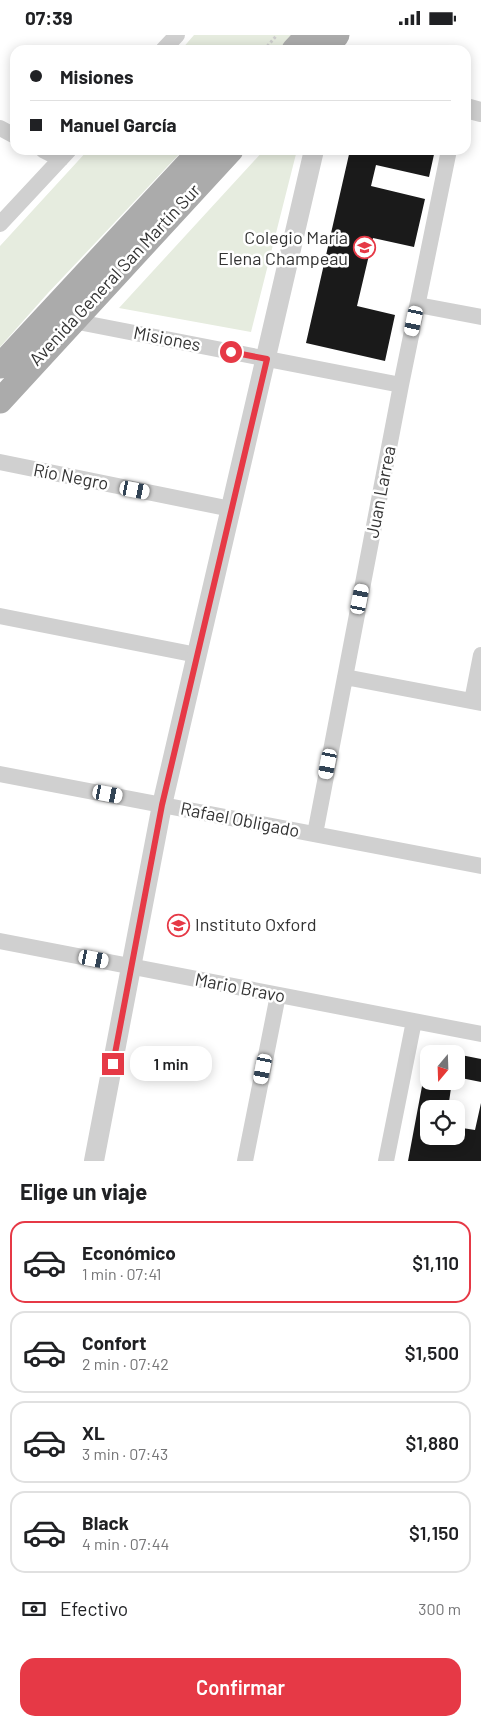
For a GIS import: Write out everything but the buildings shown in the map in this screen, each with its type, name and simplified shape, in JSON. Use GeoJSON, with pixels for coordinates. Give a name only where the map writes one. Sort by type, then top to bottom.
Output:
{"type":"FeatureCollection","features":[{"type":"Feature","properties":{"kind":"main road"},"geometry":{"type":"LineString","coordinates":[[328,45],[337,35]]}},
{"type":"Feature","properties":{"kind":"main road","name":"Avenida General San Martín Sur"},"geometry":{"type":"LineString","coordinates":[[0,401],[64,314],[196,155]]}},
{"type":"Feature","properties":{"kind":"main road","name":"Avenida General San Martín Sur"},"geometry":{"type":"LineString","coordinates":[[0,365],[64,314],[226,155]]}},
{"type":"Feature","properties":{"kind":"street"},"geometry":{"type":"LineString","coordinates":[[168,45],[177,35]]}},
{"type":"Feature","properties":{"kind":"street"},"geometry":{"type":"LineString","coordinates":[[0,224],[65,155]]}},
{"type":"Feature","properties":{"kind":"street"},"geometry":{"type":"LineString","coordinates":[[94,1161],[162,805],[313,155]]}},
{"type":"Feature","properties":{"kind":"street","name":"Juan Larrea"},"geometry":{"type":"LineString","coordinates":[[315,834],[401,385],[448,155]]}},
{"type":"Feature","properties":{"kind":"street"},"geometry":{"type":"LineString","coordinates":[[418,305],[481,317]]}},
{"type":"Feature","properties":{"kind":"street","name":"Misiones"},"geometry":{"type":"LineString","coordinates":[[64,314],[267,359],[401,385]]}},
{"type":"Feature","properties":{"kind":"street","name":"Río Negro"},"geometry":{"type":"LineString","coordinates":[[0,462],[231,509]]}},
{"type":"Feature","properties":{"kind":"street"},"geometry":{"type":"LineString","coordinates":[[0,616],[197,655]]}},
{"type":"Feature","properties":{"kind":"street"},"geometry":{"type":"LineString","coordinates":[[345,677],[477,702],[481,655]]}},
{"type":"Feature","properties":{"kind":"street","name":"Rafael Obligado"},"geometry":{"type":"LineString","coordinates":[[0,774],[481,866]]}},
{"type":"Feature","properties":{"kind":"street","name":"Mario Bravo"},"geometry":{"type":"LineString","coordinates":[[0,941],[481,1034]]}},
{"type":"Feature","properties":{"kind":"street"},"geometry":{"type":"LineString","coordinates":[[245,1161],[278,995]]}},
{"type":"Feature","properties":{"kind":"street"},"geometry":{"type":"LineString","coordinates":[[386,1161],[414,1021]]}},
{"type":"Feature","properties":{"kind":"path"},"geometry":{"type":"LineString","coordinates":[[268,45],[277,35]]}},
{"type":"Feature","properties":{"kind":"shaded area"},"geometry":{"type":"Polygon","coordinates":[[[194,35],[292,35],[283,45],[185,45],[194,35]]]}},
{"type":"Feature","properties":{"kind":"shaded area"},"geometry":{"type":"Polygon","coordinates":[[[83,155],[178,155],[48,293],[0,347],[0,246],[83,155]]]}},
{"type":"Feature","properties":{"kind":"shaded area"},"geometry":{"type":"Polygon","coordinates":[[[259,155],[296,155],[251,332],[119,308],[259,155]]]}},
{"type":"Feature","properties":{"kind":"place","name":"Colegio María Elena Champeau"},"geometry":{"type":"Point","coordinates":[364,248]}},
{"type":"Feature","properties":{"kind":"place","name":"Instituto Oxford"},"geometry":{"type":"Point","coordinates":[179,925]}},
{"type":"Feature","properties":{"kind":"route"},"geometry":{"type":"LineString","coordinates":[[113,1064],[162,805],[267,359],[231,352]]}}]}
